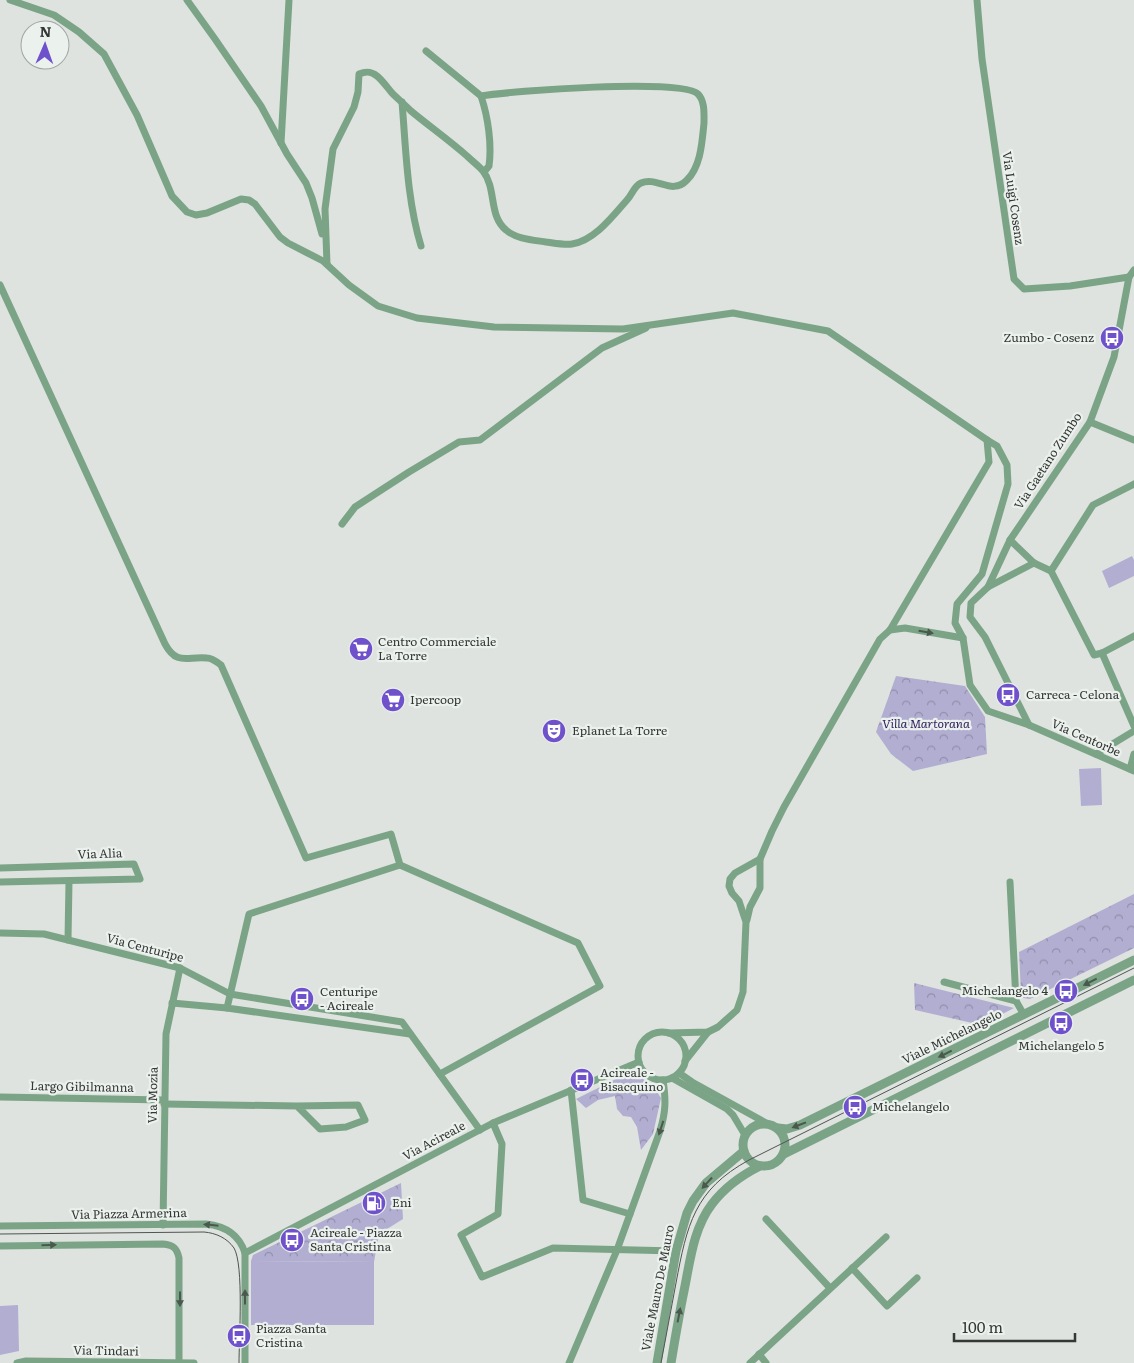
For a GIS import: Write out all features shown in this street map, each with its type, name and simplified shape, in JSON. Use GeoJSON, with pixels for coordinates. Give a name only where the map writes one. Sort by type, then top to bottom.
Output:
{"type":"FeatureCollection","features":[{"type":"Feature","properties":{"kind":"street","name":"Via Centorbe"},"geometry":{"type":"LineString","coordinates":[[10,0],[54,15],[80,32],[104,54],[138,115],[172,196],[187,212],[196,215],[207,213],[241,199],[249,200],[256,204],[280,238],[323,261],[349,285],[378,306],[417,318],[494,327],[623,329],[733,313],[828,331],[997,446],[1007,465],[1008,484],[982,574],[957,604],[956,623],[963,638],[970,685],[988,711],[1029,725],[1132,770]]}},
{"type":"Feature","properties":{"kind":"street"},"geometry":{"type":"LineString","coordinates":[[187,0],[256,99],[281,144],[306,183],[326,249]]}},
{"type":"Feature","properties":{"kind":"street"},"geometry":{"type":"LineString","coordinates":[[281,144],[289,0]]}},
{"type":"Feature","properties":{"kind":"street","name":"Via Luigi Cosenz"},"geometry":{"type":"LineString","coordinates":[[977,0],[982,59],[1014,278],[1024,289],[1070,286],[1129,277]]}},
{"type":"Feature","properties":{"kind":"street"},"geometry":{"type":"LineString","coordinates":[[426,51],[481,96],[485,109],[490,150],[490,166],[484,172]]}},
{"type":"Feature","properties":{"kind":"street"},"geometry":{"type":"LineString","coordinates":[[327,264],[325,202],[333,149],[354,107],[359,74],[369,72],[377,76],[402,102],[484,172],[489,182],[497,219],[506,231],[516,236],[532,240],[572,244],[589,238],[628,200],[636,186],[642,182],[674,187],[681,186],[689,179],[696,167],[704,114],[703,104],[699,95],[694,91],[678,88],[598,87],[481,96]]}},
{"type":"Feature","properties":{"kind":"street"},"geometry":{"type":"LineString","coordinates":[[402,102],[410,201],[422,246]]}},
{"type":"Feature","properties":{"kind":"street"},"geometry":{"type":"LineString","coordinates":[[1129,277],[1134,270]]}},
{"type":"Feature","properties":{"kind":"street","name":"Via Gaetano Zumbo"},"geometry":{"type":"LineString","coordinates":[[988,586],[1010,540],[1090,422],[1114,357],[1129,277]]}},
{"type":"Feature","properties":{"kind":"street"},"geometry":{"type":"LineString","coordinates":[[0,285],[165,644],[170,653],[176,658],[209,658],[221,665],[306,858],[391,834],[400,865]]}},
{"type":"Feature","properties":{"kind":"street"},"geometry":{"type":"LineString","coordinates":[[342,524],[355,507],[409,472],[459,442],[480,440],[602,348],[656,324]]}},
{"type":"Feature","properties":{"kind":"street"},"geometry":{"type":"LineString","coordinates":[[1090,422],[1134,440]]}},
{"type":"Feature","properties":{"kind":"street"},"geometry":{"type":"LineString","coordinates":[[708,1032],[654,1033],[639,1048],[639,1062],[642,1069],[648,1075],[663,1080],[672,1078],[679,1073],[685,1061],[708,1032],[718,1027],[737,1010],[743,992],[746,922],[750,907],[760,888],[760,859],[780,815],[880,639],[890,630],[989,462],[988,440]]}},
{"type":"Feature","properties":{"kind":"street"},"geometry":{"type":"LineString","coordinates":[[1051,571],[1093,505],[1134,484]]}},
{"type":"Feature","properties":{"kind":"street"},"geometry":{"type":"LineString","coordinates":[[1010,540],[1034,564],[1051,571],[1094,655],[1102,653],[1134,636]]}},
{"type":"Feature","properties":{"kind":"street"},"geometry":{"type":"LineString","coordinates":[[1029,725],[986,637],[970,617],[971,603],[988,586],[1034,564]]}},
{"type":"Feature","properties":{"kind":"street"},"geometry":{"type":"LineString","coordinates":[[890,630],[905,628],[963,638]]}},
{"type":"Feature","properties":{"kind":"street"},"geometry":{"type":"LineString","coordinates":[[1102,653],[1132,717],[1134,726]]}},
{"type":"Feature","properties":{"kind":"street"},"geometry":{"type":"LineString","coordinates":[[1096,754],[1134,731]]}},
{"type":"Feature","properties":{"kind":"street"},"geometry":{"type":"LineString","coordinates":[[1132,770],[1134,754]]}},
{"type":"Feature","properties":{"kind":"street"},"geometry":{"type":"LineString","coordinates":[[746,922],[739,902],[729,886],[730,879],[734,873],[760,859]]}},
{"type":"Feature","properties":{"kind":"street","name":"Via Alia"},"geometry":{"type":"LineString","coordinates":[[0,868],[134,864],[140,879],[0,882]]}},
{"type":"Feature","properties":{"kind":"street"},"geometry":{"type":"LineString","coordinates":[[227,1008],[249,914],[400,865],[578,943],[600,986],[440,1074]]}},
{"type":"Feature","properties":{"kind":"street"},"geometry":{"type":"LineString","coordinates":[[741,870],[749,870],[756,874],[760,881]]}},
{"type":"Feature","properties":{"kind":"street"},"geometry":{"type":"LineString","coordinates":[[68,940],[69,881]]}},
{"type":"Feature","properties":{"kind":"street"},"geometry":{"type":"LineString","coordinates":[[1010,882],[1016,1001],[1024,1015]]}},
{"type":"Feature","properties":{"kind":"street"},"geometry":{"type":"LineString","coordinates":[[732,893],[739,898],[748,899],[756,895]]}},
{"type":"Feature","properties":{"kind":"street","name":"Via Centuripe"},"geometry":{"type":"LineString","coordinates":[[0,932],[44,934],[180,968],[230,994],[402,1022],[480,1130]]}},
{"type":"Feature","properties":{"kind":"street","name":"Viale Michelangelo"},"geometry":{"type":"LineString","coordinates":[[778,1128],[787,1129],[800,1125],[1134,960]]}},
{"type":"Feature","properties":{"kind":"street","name":"Via Mozia"},"geometry":{"type":"LineString","coordinates":[[163,1225],[166,1034],[180,968]]}},
{"type":"Feature","properties":{"kind":"street"},"geometry":{"type":"LineString","coordinates":[[768,1124],[754,1126],[745,1135],[743,1143],[744,1151],[749,1160],[760,1166],[773,1164],[784,1154],[1134,980]]}},
{"type":"Feature","properties":{"kind":"street"},"geometry":{"type":"LineString","coordinates":[[944,982],[1016,1001]]}},
{"type":"Feature","properties":{"kind":"street"},"geometry":{"type":"LineString","coordinates":[[172,1003],[227,1008],[410,1034]]}},
{"type":"Feature","properties":{"kind":"street"},"geometry":{"type":"LineString","coordinates":[[669,1033],[680,1041],[686,1054],[685,1061]]}},
{"type":"Feature","properties":{"kind":"street","name":"Via Acireale"},"geometry":{"type":"LineString","coordinates":[[245,1253],[494,1123],[639,1062]]}},
{"type":"Feature","properties":{"kind":"street"},"geometry":{"type":"LineString","coordinates":[[679,1073],[692,1082],[778,1128],[784,1136],[784,1154]]}},
{"type":"Feature","properties":{"kind":"street"},"geometry":{"type":"LineString","coordinates":[[672,1078],[727,1109],[733,1115],[745,1135]]}},
{"type":"Feature","properties":{"kind":"street"},"geometry":{"type":"LineString","coordinates":[[569,1363],[617,1250],[665,1115],[666,1102],[663,1080]]}},
{"type":"Feature","properties":{"kind":"street"},"geometry":{"type":"LineString","coordinates":[[571,1090],[583,1200],[630,1214]]}},
{"type":"Feature","properties":{"kind":"street","name":"Largo Gibilmanna"},"geometry":{"type":"LineString","coordinates":[[0,1097],[297,1106],[358,1105],[366,1120],[346,1127],[320,1129],[297,1106]]}},
{"type":"Feature","properties":{"kind":"street"},"geometry":{"type":"LineString","coordinates":[[494,1123],[502,1144],[498,1214],[461,1235],[482,1277],[553,1248],[676,1251]]}},
{"type":"Feature","properties":{"kind":"street","name":"Viale Mauro De Mauro"},"geometry":{"type":"LineString","coordinates":[[657,1363],[676,1251],[687,1213],[700,1190],[744,1151]]}},
{"type":"Feature","properties":{"kind":"street","name":"Viale Mauro De Mauro"},"geometry":{"type":"LineString","coordinates":[[671,1363],[693,1247],[705,1216],[711,1205],[726,1189],[760,1166]]}},
{"type":"Feature","properties":{"kind":"street"},"geometry":{"type":"LineString","coordinates":[[766,1219],[830,1288]]}},
{"type":"Feature","properties":{"kind":"street","name":"Via Piazza Armerina"},"geometry":{"type":"LineString","coordinates":[[0,1226],[217,1225],[232,1232],[239,1240],[245,1253]]}},
{"type":"Feature","properties":{"kind":"street"},"geometry":{"type":"LineString","coordinates":[[750,1363],[886,1237]]}},
{"type":"Feature","properties":{"kind":"street"},"geometry":{"type":"LineString","coordinates":[[0,1246],[172,1245],[177,1251],[180,1267],[179,1363]]}},
{"type":"Feature","properties":{"kind":"street"},"geometry":{"type":"LineString","coordinates":[[245,1253],[245,1363]]}},
{"type":"Feature","properties":{"kind":"street"},"geometry":{"type":"LineString","coordinates":[[852,1268],[887,1306],[918,1278]]}},
{"type":"Feature","properties":{"kind":"street"},"geometry":{"type":"LineString","coordinates":[[759,1354],[766,1363]]}},
{"type":"Feature","properties":{"kind":"street","name":"Via Tindari"},"geometry":{"type":"LineString","coordinates":[[17,1363],[26,1361],[194,1363]]}},
{"type":"Feature","properties":{"kind":"green space"},"geometry":{"type":"Polygon","coordinates":[[[1132,556],[1134,560],[1134,576],[1109,588],[1102,571],[1132,556]]]}},
{"type":"Feature","properties":{"kind":"green space","name":"Villa Martorana"},"geometry":{"type":"Polygon","coordinates":[[[896,676],[965,686],[985,717],[987,754],[913,771],[891,754],[876,732],[896,676]]]}},
{"type":"Feature","properties":{"kind":"green space"},"geometry":{"type":"Polygon","coordinates":[[[1101,768],[1102,805],[1081,806],[1079,769],[1101,768]]]}},
{"type":"Feature","properties":{"kind":"green space"},"geometry":{"type":"Polygon","coordinates":[[[1134,894],[1134,948],[1030,999],[1023,998],[1021,994],[1019,952],[1134,894]]]}},
{"type":"Feature","properties":{"kind":"green space"},"geometry":{"type":"Polygon","coordinates":[[[914,983],[1014,1008],[981,1025],[915,1010],[914,983]]]}},
{"type":"Feature","properties":{"kind":"green space"},"geometry":{"type":"Polygon","coordinates":[[[636,1075],[650,1085],[661,1098],[653,1134],[641,1150],[637,1127],[631,1117],[623,1116],[617,1109],[615,1096],[598,1100],[586,1108],[576,1099],[616,1079],[636,1075]]]}},
{"type":"Feature","properties":{"kind":"green space"},"geometry":{"type":"Polygon","coordinates":[[[401,1183],[403,1219],[379,1234],[374,1262],[251,1261],[253,1255],[401,1183]]]}},
{"type":"Feature","properties":{"kind":"green space"},"geometry":{"type":"Polygon","coordinates":[[[251,1261],[374,1262],[374,1325],[251,1325],[251,1261]]]}},
{"type":"Feature","properties":{"kind":"green space"},"geometry":{"type":"Polygon","coordinates":[[[18,1305],[19,1351],[0,1355],[0,1306],[18,1305]]]}},
{"type":"Feature","properties":{"kind":"tram line"},"geometry":{"type":"LineString","coordinates":[[661,1363],[680,1262],[689,1227],[696,1211],[716,1184],[749,1160],[1134,968]]}},
{"type":"Feature","properties":{"kind":"tram line"},"geometry":{"type":"LineString","coordinates":[[0,1234],[204,1232],[221,1237],[234,1248],[239,1270],[239,1363]]}},
{"type":"Feature","properties":{"kind":"place","name":"Zumbo - Cosenz"},"geometry":{"type":"Point","coordinates":[1112,338]}},
{"type":"Feature","properties":{"kind":"place","name":"Centro Commerciale La Torre"},"geometry":{"type":"Point","coordinates":[361,649]}},
{"type":"Feature","properties":{"kind":"place","name":"Carreca - Celona"},"geometry":{"type":"Point","coordinates":[1008,695]}},
{"type":"Feature","properties":{"kind":"place","name":"Ipercoop"},"geometry":{"type":"Point","coordinates":[393,700]}},
{"type":"Feature","properties":{"kind":"place","name":"Eplanet La Torre"},"geometry":{"type":"Point","coordinates":[554,731]}},
{"type":"Feature","properties":{"kind":"place","name":"Michelangelo 4"},"geometry":{"type":"Point","coordinates":[1066,991]}},
{"type":"Feature","properties":{"kind":"place","name":"Centuripe - Acireale"},"geometry":{"type":"Point","coordinates":[302,999]}},
{"type":"Feature","properties":{"kind":"place","name":"Michelangelo 5"},"geometry":{"type":"Point","coordinates":[1061,1023]}},
{"type":"Feature","properties":{"kind":"place","name":"Acireale - Bisacquino"},"geometry":{"type":"Point","coordinates":[582,1080]}},
{"type":"Feature","properties":{"kind":"place","name":"Michelangelo"},"geometry":{"type":"Point","coordinates":[855,1107]}},
{"type":"Feature","properties":{"kind":"place","name":"Eni"},"geometry":{"type":"Point","coordinates":[374,1203]}},
{"type":"Feature","properties":{"kind":"place","name":"Acireale - Piazza Santa Cristina"},"geometry":{"type":"Point","coordinates":[292,1240]}},
{"type":"Feature","properties":{"kind":"place","name":"Piazza Santa Cristina"},"geometry":{"type":"Point","coordinates":[239,1336]}}]}
